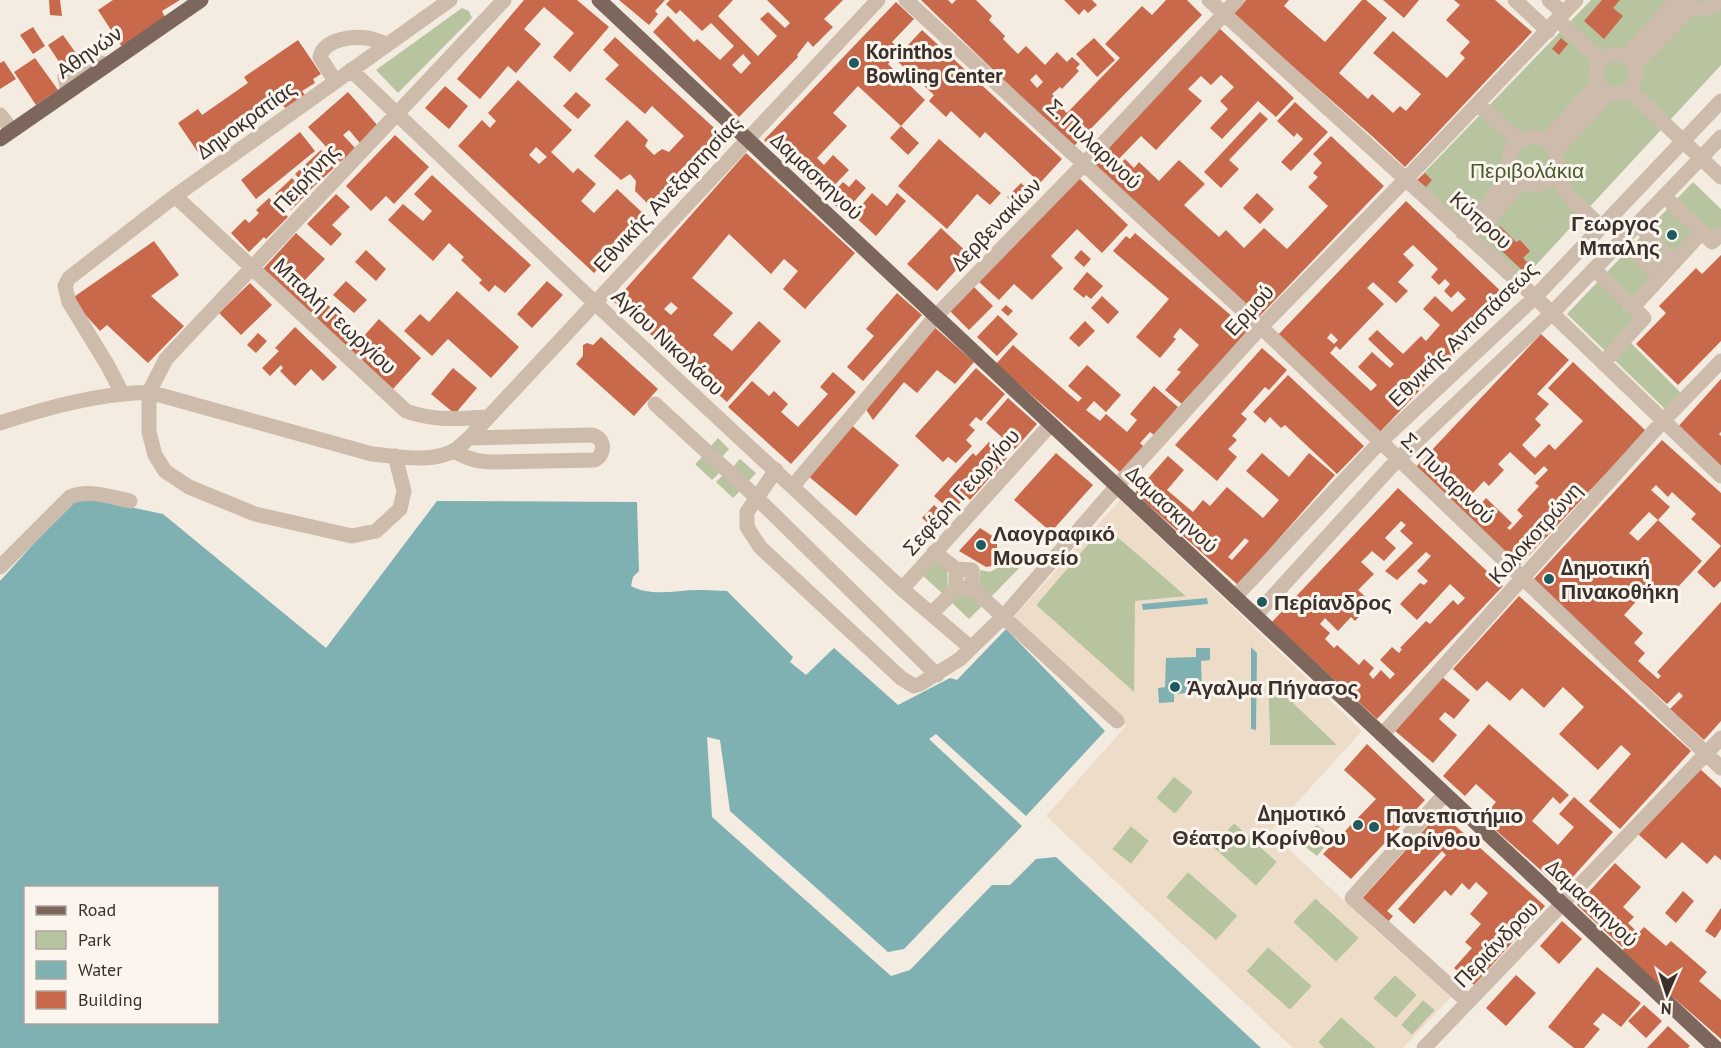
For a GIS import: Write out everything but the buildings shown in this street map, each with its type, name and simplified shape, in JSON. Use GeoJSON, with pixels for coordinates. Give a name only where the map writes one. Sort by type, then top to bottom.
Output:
{"type":"FeatureCollection","features":[{"type":"Feature","properties":{"kind":"main road","name":"Αθηνών"},"geometry":{"type":"LineString","coordinates":[[6,134],[201,0]]}},
{"type":"Feature","properties":{"kind":"main road","name":"Δαμασκηνού"},"geometry":{"type":"LineString","coordinates":[[599,0],[1716,1048]]}},
{"type":"Feature","properties":{"kind":"street","name":"Δημοκρατίας"},"geometry":{"type":"LineString","coordinates":[[122,393],[69,302],[65,286],[69,278],[175,196],[450,0]]}},
{"type":"Feature","properties":{"kind":"street","name":"Πειρήνης"},"geometry":{"type":"LineString","coordinates":[[149,392],[166,359],[504,0]]}},
{"type":"Feature","properties":{"kind":"street","name":"Εθνικής Ανεξαρτησίας"},"geometry":{"type":"LineString","coordinates":[[454,451],[469,438],[878,0]]}},
{"type":"Feature","properties":{"kind":"street","name":"Σ. Πυλαρινού"},"geometry":{"type":"LineString","coordinates":[[906,0],[1261,327],[1721,768]]}},
{"type":"Feature","properties":{"kind":"street","name":"Κύπρου"},"geometry":{"type":"LineString","coordinates":[[1209,0],[1535,297],[1721,476]]}},
{"type":"Feature","properties":{"kind":"street","name":"Δερβενακίων"},"geometry":{"type":"LineString","coordinates":[[793,486],[936,316],[1084,164],[1237,0]]}},
{"type":"Feature","properties":{"kind":"street"},"geometry":{"type":"LineString","coordinates":[[1515,0],[1556,21],[1601,61]]}},
{"type":"Feature","properties":{"kind":"street"},"geometry":{"type":"LineString","coordinates":[[1549,0],[1556,21]]}},
{"type":"Feature","properties":{"kind":"street","name":"Ερμού"},"geometry":{"type":"LineString","coordinates":[[756,497],[747,512],[747,527],[760,547],[908,683],[914,686],[937,675],[960,659],[966,644],[1004,616],[1117,486],[1261,327],[1576,0]]}},
{"type":"Feature","properties":{"kind":"street"},"geometry":{"type":"LineString","coordinates":[[1630,61],[1683,3],[1706,9],[1720,2]]}},
{"type":"Feature","properties":{"kind":"street"},"geometry":{"type":"LineString","coordinates":[[335,81],[320,57],[321,51],[330,44],[347,39],[367,38],[386,44]]}},
{"type":"Feature","properties":{"kind":"street"},"geometry":{"type":"LineString","coordinates":[[1612,54],[1630,61],[1635,78],[1628,89],[1616,94],[1604,88],[1596,72],[1601,61],[1612,54]]}},
{"type":"Feature","properties":{"kind":"street","name":"Αγίου Νικολάου"},"geometry":{"type":"LineString","coordinates":[[351,70],[595,303],[902,589],[966,644]]}},
{"type":"Feature","properties":{"kind":"street"},"geometry":{"type":"LineString","coordinates":[[1550,146],[1604,88]]}},
{"type":"Feature","properties":{"kind":"street"},"geometry":{"type":"LineString","coordinates":[[1628,89],[1721,177]]}},
{"type":"Feature","properties":{"kind":"street","name":"Εθνικής Αντιστάσεως"},"geometry":{"type":"LineString","coordinates":[[1235,597],[1380,442],[1535,297],[1721,101]]}},
{"type":"Feature","properties":{"kind":"street"},"geometry":{"type":"LineString","coordinates":[[1478,104],[1519,141]]}},
{"type":"Feature","properties":{"kind":"street"},"geometry":{"type":"LineString","coordinates":[[0,115],[6,134]]}},
{"type":"Feature","properties":{"kind":"street"},"geometry":{"type":"LineString","coordinates":[[1532,137],[1550,146],[1557,165],[1554,173],[1543,184],[1528,186],[1516,179],[1508,161],[1513,146],[1519,141],[1532,137]]}},
{"type":"Feature","properties":{"kind":"street"},"geometry":{"type":"LineString","coordinates":[[1255,616],[1398,459],[1552,313],[1721,137]]}},
{"type":"Feature","properties":{"kind":"street"},"geometry":{"type":"LineString","coordinates":[[1554,173],[1570,197],[1600,226]]}},
{"type":"Feature","properties":{"kind":"street"},"geometry":{"type":"LineString","coordinates":[[1467,236],[1516,179]]}},
{"type":"Feature","properties":{"kind":"street","name":"Μπαλή Γεωργίου"},"geometry":{"type":"LineString","coordinates":[[175,196],[406,411],[425,418],[487,417]]}},
{"type":"Feature","properties":{"kind":"street"},"geometry":{"type":"LineString","coordinates":[[1664,196],[1712,242],[1721,234]]}},
{"type":"Feature","properties":{"kind":"street"},"geometry":{"type":"LineString","coordinates":[[1638,224],[1674,262]]}},
{"type":"Feature","properties":{"kind":"street"},"geometry":{"type":"LineString","coordinates":[[1634,307],[1702,232]]}},
{"type":"Feature","properties":{"kind":"street"},"geometry":{"type":"LineString","coordinates":[[1623,240],[1660,277]]}},
{"type":"Feature","properties":{"kind":"street"},"geometry":{"type":"LineString","coordinates":[[1594,269],[1644,318],[1603,363]]}},
{"type":"Feature","properties":{"kind":"street","name":"Κολοκοτρώνη"},"geometry":{"type":"LineString","coordinates":[[1382,735],[1663,422],[1721,361]]}},
{"type":"Feature","properties":{"kind":"street"},"geometry":{"type":"LineString","coordinates":[[149,392],[149,432],[155,455],[165,471],[189,487],[255,514],[352,536],[376,531],[400,510],[404,491],[395,456]]}},
{"type":"Feature","properties":{"kind":"street"},"geometry":{"type":"LineString","coordinates":[[0,423],[45,409],[122,393],[149,392],[372,454],[435,457],[454,451],[479,462],[595,460],[601,456],[603,449],[602,440],[592,435],[469,438]]}},
{"type":"Feature","properties":{"kind":"street"},"geometry":{"type":"LineString","coordinates":[[654,404],[756,497],[937,675]]}},
{"type":"Feature","properties":{"kind":"street","name":"Σεφέρη Γεωργίου"},"geometry":{"type":"LineString","coordinates":[[902,589],[1051,424]]}},
{"type":"Feature","properties":{"kind":"street"},"geometry":{"type":"LineString","coordinates":[[756,497],[776,470]]}},
{"type":"Feature","properties":{"kind":"street"},"geometry":{"type":"LineString","coordinates":[[0,567],[70,497],[78,494],[92,494],[130,501]]}},
{"type":"Feature","properties":{"kind":"street"},"geometry":{"type":"LineString","coordinates":[[934,552],[956,569],[972,570],[972,588]]}},
{"type":"Feature","properties":{"kind":"street"},"geometry":{"type":"LineString","coordinates":[[956,569],[956,589]]}},
{"type":"Feature","properties":{"kind":"street"},"geometry":{"type":"LineString","coordinates":[[932,613],[956,589],[972,588],[1117,721]]}},
{"type":"Feature","properties":{"kind":"street","name":"Περιάνδρου"},"geometry":{"type":"LineString","coordinates":[[1424,1048],[1721,738]]}},
{"type":"Feature","properties":{"kind":"street"},"geometry":{"type":"LineString","coordinates":[[1445,794],[1352,898],[1468,1002]]}},
{"type":"Feature","properties":{"kind":"green space","name":"Περιβολάκια"},"geometry":{"type":"Polygon","coordinates":[[[1591,0],[1721,0],[1721,65],[1523,279],[1417,180],[1591,0]]]}},
{"type":"Feature","properties":{"kind":"green space"},"geometry":{"type":"Polygon","coordinates":[[[462,8],[469,11],[472,18],[398,93],[376,70],[462,8]]]}},
{"type":"Feature","properties":{"kind":"green space"},"geometry":{"type":"Polygon","coordinates":[[[1693,182],[1721,209],[1721,229],[1714,237],[1703,225],[1623,308],[1638,321],[1624,336],[1681,393],[1665,409],[1567,314],[1693,182]]]}},
{"type":"Feature","properties":{"kind":"green space"},"geometry":{"type":"Polygon","coordinates":[[[718,438],[729,449],[722,457],[710,447],[718,438]]]}},
{"type":"Feature","properties":{"kind":"green space"},"geometry":{"type":"Polygon","coordinates":[[[704,455],[721,471],[712,480],[695,464],[704,455]]]}},
{"type":"Feature","properties":{"kind":"green space"},"geometry":{"type":"Polygon","coordinates":[[[740,459],[756,473],[748,482],[733,467],[740,459]]]}},
{"type":"Feature","properties":{"kind":"green space"},"geometry":{"type":"Polygon","coordinates":[[[725,473],[742,489],[733,498],[716,482],[725,473]]]}},
{"type":"Feature","properties":{"kind":"green space"},"geometry":{"type":"Polygon","coordinates":[[[1104,525],[1187,597],[1135,693],[1036,605],[1104,525]]]}},
{"type":"Feature","properties":{"kind":"green space"},"geometry":{"type":"Polygon","coordinates":[[[1027,552],[1031,556],[990,598],[979,587],[980,570],[990,572],[999,567],[1004,555],[1027,552]]]}},
{"type":"Feature","properties":{"kind":"green space"},"geometry":{"type":"Polygon","coordinates":[[[936,559],[947,567],[948,588],[943,594],[922,575],[936,559]]]}},
{"type":"Feature","properties":{"kind":"green space"},"geometry":{"type":"Polygon","coordinates":[[[954,594],[973,594],[984,604],[969,619],[949,600],[954,594]]]}},
{"type":"Feature","properties":{"kind":"green space"},"geometry":{"type":"Polygon","coordinates":[[[1268,678],[1338,745],[1270,745],[1268,678]]]}},
{"type":"Feature","properties":{"kind":"green space"},"geometry":{"type":"Polygon","coordinates":[[[1174,776],[1193,792],[1175,814],[1156,798],[1174,776]]]}},
{"type":"Feature","properties":{"kind":"green space"},"geometry":{"type":"Polygon","coordinates":[[[1234,823],[1277,862],[1256,886],[1213,847],[1234,823]]]}},
{"type":"Feature","properties":{"kind":"green space"},"geometry":{"type":"Polygon","coordinates":[[[1317,825],[1333,837],[1317,856],[1295,839],[1317,825]]]}},
{"type":"Feature","properties":{"kind":"green space"},"geometry":{"type":"Polygon","coordinates":[[[1131,826],[1149,841],[1131,864],[1112,849],[1131,826]]]}},
{"type":"Feature","properties":{"kind":"green space"},"geometry":{"type":"Polygon","coordinates":[[[1188,872],[1238,916],[1216,941],[1166,897],[1188,872]]]}},
{"type":"Feature","properties":{"kind":"green space"},"geometry":{"type":"Polygon","coordinates":[[[1315,898],[1359,938],[1336,962],[1293,922],[1315,898]]]}},
{"type":"Feature","properties":{"kind":"green space"},"geometry":{"type":"Polygon","coordinates":[[[1268,947],[1312,986],[1290,1010],[1246,971],[1268,947]]]}},
{"type":"Feature","properties":{"kind":"green space"},"geometry":{"type":"Polygon","coordinates":[[[1395,975],[1417,995],[1395,1019],[1373,998],[1395,975]]]}},
{"type":"Feature","properties":{"kind":"green space"},"geometry":{"type":"Polygon","coordinates":[[[1423,1000],[1435,1010],[1412,1035],[1401,1025],[1423,1000]]]}},
{"type":"Feature","properties":{"kind":"green space"},"geometry":{"type":"Polygon","coordinates":[[[1341,1017],[1376,1048],[1324,1048],[1318,1042],[1341,1017]]]}},
{"type":"Feature","properties":{"kind":"shaded area"},"geometry":{"type":"Polygon","coordinates":[[[1120,500],[1362,731],[1270,832],[1451,997],[1403,1048],[1376,1048],[1341,1017],[1318,1042],[1324,1048],[1293,1048],[1046,816],[1126,726],[1012,619],[1120,500]],[[1104,526],[1036,605],[1134,692],[1135,601],[1187,596],[1104,526]],[[1268,679],[1270,745],[1337,745],[1268,679]],[[1174,777],[1156,798],[1175,814],[1193,792],[1174,777]],[[1234,823],[1213,847],[1256,886],[1277,862],[1234,823]],[[1131,826],[1112,849],[1131,864],[1149,841],[1131,826]],[[1188,872],[1166,897],[1216,940],[1238,915],[1188,872]],[[1316,898],[1293,922],[1336,962],[1359,938],[1316,898]],[[1268,947],[1246,972],[1290,1010],[1312,986],[1268,947]],[[1395,975],[1373,998],[1396,1018],[1417,995],[1395,975]],[[1423,1000],[1401,1025],[1412,1035],[1435,1010],[1423,1000]]]}},
{"type":"Feature","properties":{"kind":"water"},"geometry":{"type":"Polygon","coordinates":[[[77,496],[163,514],[326,648],[437,501],[637,502],[639,571],[633,577],[631,586],[648,592],[727,591],[793,657],[790,662],[806,675],[834,648],[898,705],[950,678],[957,680],[1006,629],[1105,731],[1026,816],[936,734],[929,739],[1022,826],[904,949],[888,952],[730,811],[720,740],[707,737],[712,817],[891,976],[910,970],[992,885],[1010,885],[1036,859],[1056,857],[1261,1048],[0,1048],[0,581],[77,496]]]}},
{"type":"Feature","properties":{"kind":"water"},"geometry":{"type":"Polygon","coordinates":[[[1207,598],[1208,604],[1143,610],[1142,604],[1207,598]]]}},
{"type":"Feature","properties":{"kind":"water"},"geometry":{"type":"Polygon","coordinates":[[[1251,647],[1257,653],[1256,730],[1251,729],[1251,647]]]}},
{"type":"Feature","properties":{"kind":"water"},"geometry":{"type":"Polygon","coordinates":[[[1196,648],[1210,648],[1210,660],[1201,661],[1202,692],[1174,694],[1174,702],[1159,703],[1158,688],[1165,687],[1166,658],[1196,657],[1196,648]]]}},
{"type":"Feature","properties":{"kind":"place","name":"Korinthos Bowling Center"},"geometry":{"type":"Point","coordinates":[854,63]}},
{"type":"Feature","properties":{"kind":"place","name":"Γεωργος Μπαλης"},"geometry":{"type":"Point","coordinates":[1672,235]}},
{"type":"Feature","properties":{"kind":"place","name":"Λαογραφικό Μουσείο"},"geometry":{"type":"Point","coordinates":[981,545]}},
{"type":"Feature","properties":{"kind":"place","name":"Δημοτική Πινακοθήκη"},"geometry":{"type":"Point","coordinates":[1549,579]}},
{"type":"Feature","properties":{"kind":"place","name":"Περίανδρος"},"geometry":{"type":"Point","coordinates":[1262,602]}},
{"type":"Feature","properties":{"kind":"place","name":"Άγαλμα Πήγασος"},"geometry":{"type":"Point","coordinates":[1175,687]}},
{"type":"Feature","properties":{"kind":"place","name":"Δημοτικό Θέατρο Κορίνθου"},"geometry":{"type":"Point","coordinates":[1358,825]}},
{"type":"Feature","properties":{"kind":"place","name":"Πανεπιστήμιο Κορίνθου"},"geometry":{"type":"Point","coordinates":[1374,827]}}]}
